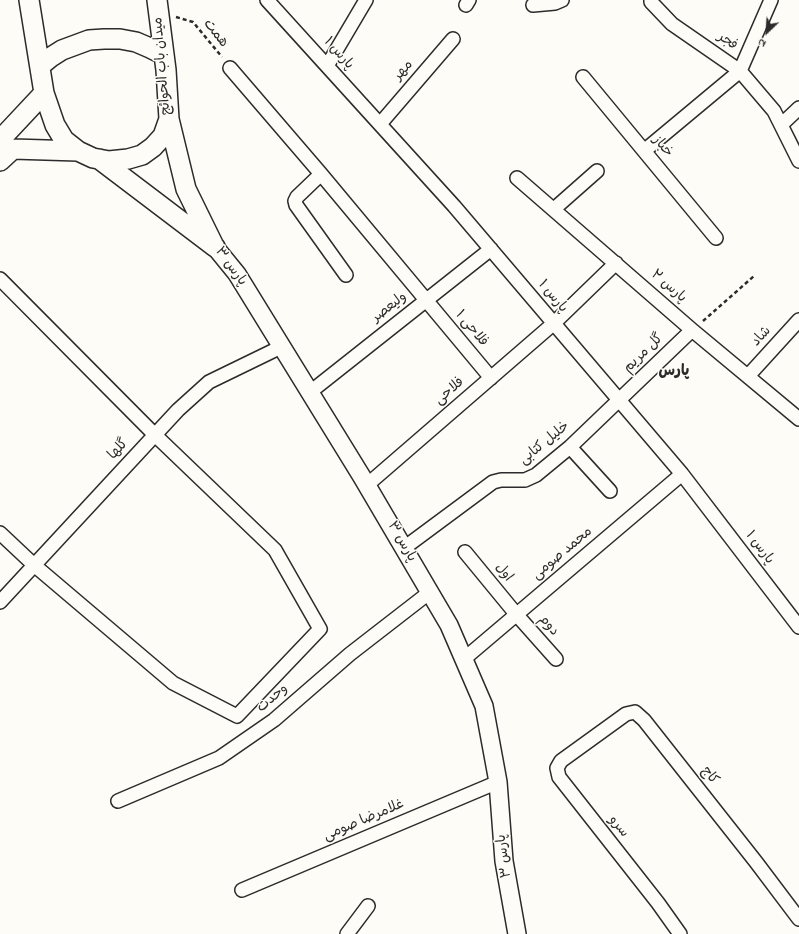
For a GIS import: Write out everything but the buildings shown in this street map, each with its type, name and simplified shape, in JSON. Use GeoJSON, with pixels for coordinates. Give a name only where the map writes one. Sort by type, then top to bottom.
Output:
{"type":"FeatureCollection","features":[{"type":"Feature","properties":{"kind":"main road","name":"میدان باب الحوائج"},"geometry":{"type":"LineString","coordinates":[[29,0],[44,93],[58,130],[64,140],[78,151],[93,158],[109,161],[142,156],[154,147],[163,136],[169,119],[164,55],[158,6]]}},
{"type":"Feature","properties":{"kind":"main road"},"geometry":{"type":"LineString","coordinates":[[40,66],[50,57],[69,47],[89,40],[120,39],[136,42],[164,55]]}},
{"type":"Feature","properties":{"kind":"main road"},"geometry":{"type":"LineString","coordinates":[[0,139],[44,93]]}},
{"type":"Feature","properties":{"kind":"main road","name":"پارس ۳"},"geometry":{"type":"LineString","coordinates":[[169,119],[186,188],[215,247]]}},
{"type":"Feature","properties":{"kind":"main road"},"geometry":{"type":"LineString","coordinates":[[0,161],[12,149],[78,151]]}},
{"type":"Feature","properties":{"kind":"main road"},"geometry":{"type":"LineString","coordinates":[[99,159],[215,247]]}},
{"type":"Feature","properties":{"kind":"street","name":"پارس ۱"},"geometry":{"type":"LineString","coordinates":[[268,0],[491,249],[682,474],[799,627]]}},
{"type":"Feature","properties":{"kind":"street"},"geometry":{"type":"LineString","coordinates":[[327,66],[366,0]]}},
{"type":"Feature","properties":{"kind":"street"},"geometry":{"type":"LineString","coordinates":[[533,5],[555,3],[562,0]]}},
{"type":"Feature","properties":{"kind":"street","name":"فجر"},"geometry":{"type":"LineString","coordinates":[[651,0],[651,2],[672,24],[740,70],[774,111],[799,161]]}},
{"type":"Feature","properties":{"kind":"street"},"geometry":{"type":"LineString","coordinates":[[644,151],[740,70],[771,0]]}},
{"type":"Feature","properties":{"kind":"street","name":"مهر"},"geometry":{"type":"LineString","coordinates":[[380,124],[452,39]]}},
{"type":"Feature","properties":{"kind":"street","name":"فلاحی ۱"},"geometry":{"type":"LineString","coordinates":[[230,68],[322,174],[491,378]]}},
{"type":"Feature","properties":{"kind":"street","name":"خباز"},"geometry":{"type":"LineString","coordinates":[[583,77],[716,238]]}},
{"type":"Feature","properties":{"kind":"street"},"geometry":{"type":"LineString","coordinates":[[781,125],[799,108]]}},
{"type":"Feature","properties":{"kind":"street"},"geometry":{"type":"LineString","coordinates":[[554,209],[596,171]]}},
{"type":"Feature","properties":{"kind":"street"},"geometry":{"type":"LineString","coordinates":[[322,174],[297,197],[295,201],[296,205],[346,275]]}},
{"type":"Feature","properties":{"kind":"street","name":"پارس ۲"},"geometry":{"type":"LineString","coordinates":[[518,178],[692,330],[799,419]]}},
{"type":"Feature","properties":{"kind":"street","name":"پارس ۳"},"geometry":{"type":"LineString","coordinates":[[215,247],[237,274],[367,485],[449,625],[464,659],[484,706],[498,782],[504,861],[516,934]]}},
{"type":"Feature","properties":{"kind":"street","name":"ولیعصر"},"geometry":{"type":"LineString","coordinates":[[309,393],[491,249]]}},
{"type":"Feature","properties":{"kind":"street","name":"فلاحی"},"geometry":{"type":"LineString","coordinates":[[367,485],[554,324],[616,263]]}},
{"type":"Feature","properties":{"kind":"street"},"geometry":{"type":"LineString","coordinates":[[0,279],[155,435],[275,550],[320,629],[237,716],[173,683],[34,565],[0,533]]}},
{"type":"Feature","properties":{"kind":"street","name":"شاد"},"geometry":{"type":"LineString","coordinates":[[748,376],[799,320]]}},
{"type":"Feature","properties":{"kind":"street","name":"گل مریم"},"geometry":{"type":"LineString","coordinates":[[618,400],[692,330]]}},
{"type":"Feature","properties":{"kind":"street","name":"گلها"},"geometry":{"type":"LineString","coordinates":[[0,602],[178,410],[209,382],[281,347]]}},
{"type":"Feature","properties":{"kind":"street","name":"خلیل کتابی"},"geometry":{"type":"LineString","coordinates":[[404,548],[493,482],[501,480],[525,480],[536,475],[570,447],[618,400]]}},
{"type":"Feature","properties":{"kind":"street"},"geometry":{"type":"LineString","coordinates":[[570,447],[610,492]]}},
{"type":"Feature","properties":{"kind":"street","name":"محمد صومی"},"geometry":{"type":"LineString","coordinates":[[464,659],[682,474]]}},
{"type":"Feature","properties":{"kind":"street","name":"اول"},"geometry":{"type":"LineString","coordinates":[[465,552],[516,614]]}},
{"type":"Feature","properties":{"kind":"street","name":"وحدت"},"geometry":{"type":"LineString","coordinates":[[118,801],[219,758],[274,720],[350,654],[430,592]]}},
{"type":"Feature","properties":{"kind":"street","name":"دوم"},"geometry":{"type":"LineString","coordinates":[[516,614],[556,659]]}},
{"type":"Feature","properties":{"kind":"street","name":"کاج"},"geometry":{"type":"LineString","coordinates":[[557,768],[561,761],[626,714],[635,712],[644,720],[756,862],[799,920]]}},
{"type":"Feature","properties":{"kind":"street","name":"سرو"},"geometry":{"type":"LineString","coordinates":[[557,768],[559,777],[658,903],[680,934]]}},
{"type":"Feature","properties":{"kind":"street","name":"غلامرضا صومی"},"geometry":{"type":"LineString","coordinates":[[242,890],[498,782]]}},
{"type":"Feature","properties":{"kind":"street"},"geometry":{"type":"LineString","coordinates":[[347,934],[368,906]]}},
{"type":"Feature","properties":{"kind":"path","name":"همت"},"geometry":{"type":"LineString","coordinates":[[158,6],[193,22],[230,68]]}},
{"type":"Feature","properties":{"kind":"path"},"geometry":{"type":"LineString","coordinates":[[692,330],[754,276]]}},
{"type":"Feature","properties":{"kind":"district","name":"پارس"},"geometry":{"type":"Point","coordinates":[674,373]}}]}
